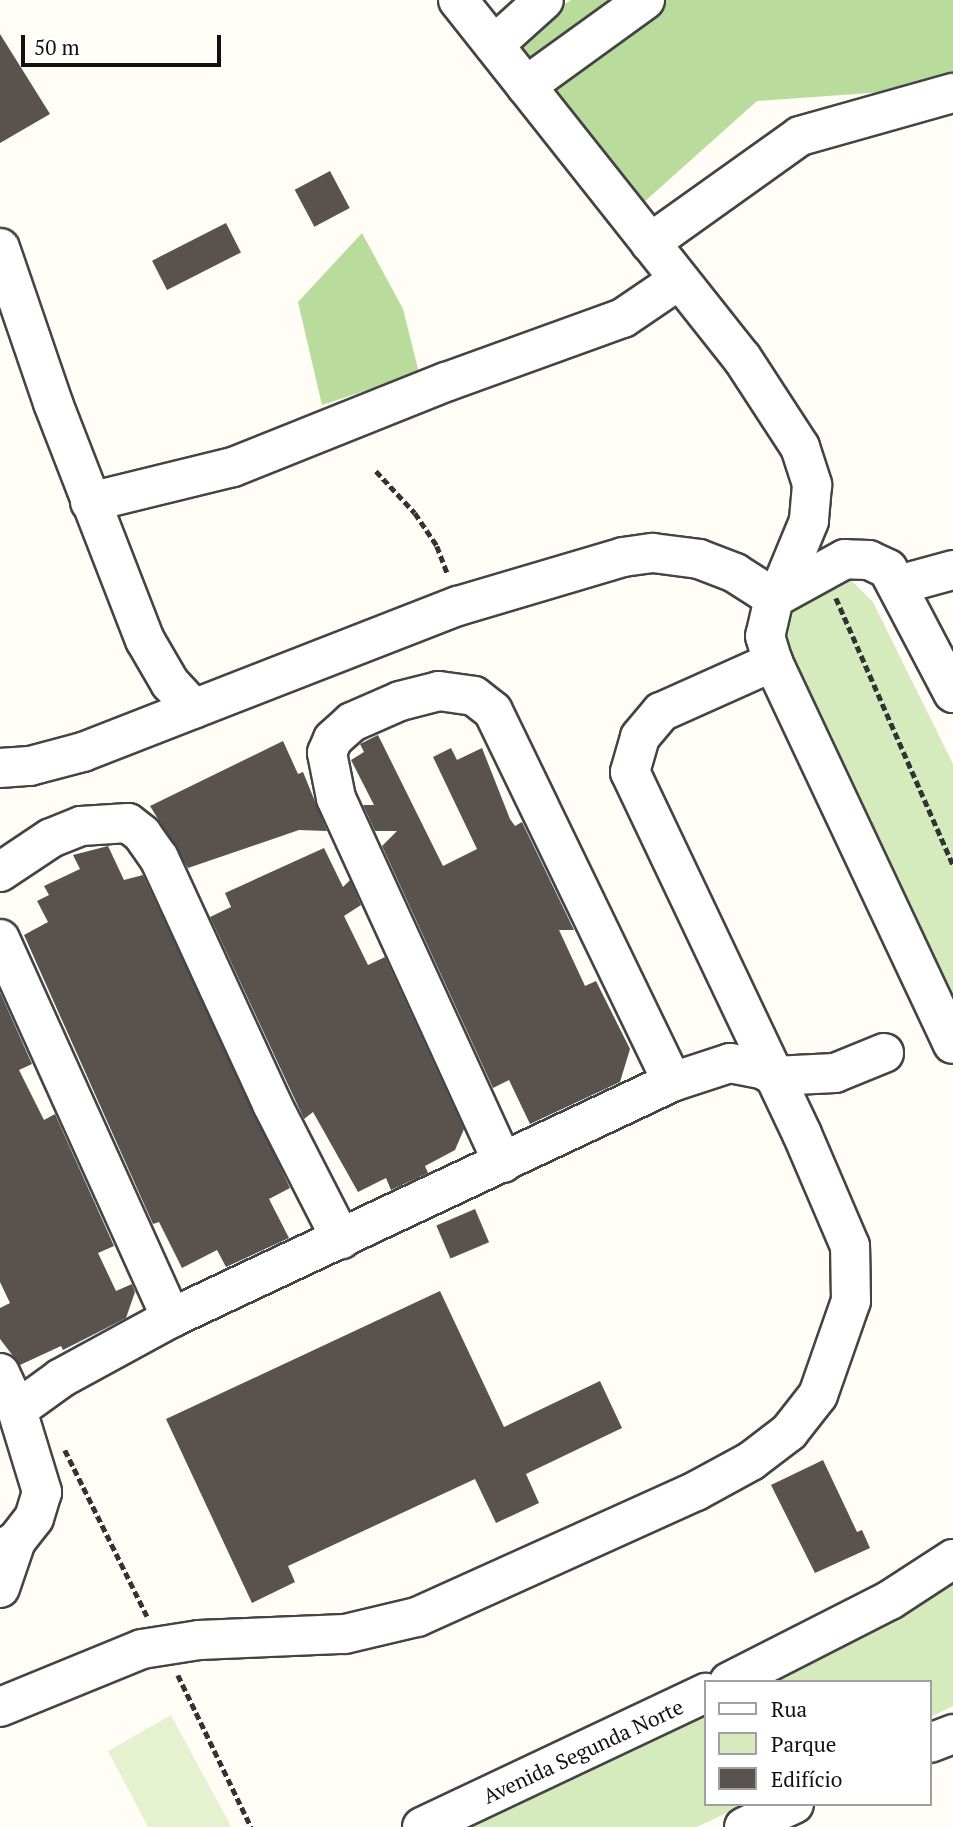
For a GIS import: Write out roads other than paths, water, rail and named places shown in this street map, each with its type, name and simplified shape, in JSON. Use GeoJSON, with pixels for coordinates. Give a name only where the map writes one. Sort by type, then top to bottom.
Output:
{"type":"FeatureCollection","features":[{"type":"Feature","properties":{"kind":"street"},"geometry":{"type":"LineString","coordinates":[[458,0],[742,358],[800,447],[812,485],[809,521],[777,594],[765,636],[773,662],[953,1044]]}},
{"type":"Feature","properties":{"kind":"street"},"geometry":{"type":"LineString","coordinates":[[494,45],[544,0]]}},
{"type":"Feature","properties":{"kind":"street"},"geometry":{"type":"LineString","coordinates":[[526,86],[645,0]]}},
{"type":"Feature","properties":{"kind":"street"},"geometry":{"type":"LineString","coordinates":[[650,243],[800,136],[953,93]]}},
{"type":"Feature","properties":{"kind":"street"},"geometry":{"type":"LineString","coordinates":[[0,248],[90,502],[145,640],[170,683],[194,709]]}},
{"type":"Feature","properties":{"kind":"street"},"geometry":{"type":"LineString","coordinates":[[90,502],[233,467],[434,386],[623,318],[679,280]]}},
{"type":"Feature","properties":{"kind":"street"},"geometry":{"type":"LineString","coordinates":[[0,768],[30,766],[83,752],[458,606],[623,556],[653,554],[699,559],[777,594]]}},
{"type":"Feature","properties":{"kind":"street"},"geometry":{"type":"LineString","coordinates":[[777,594],[822,568],[845,559],[869,560],[888,569],[918,620],[953,693]]}},
{"type":"Feature","properties":{"kind":"street"},"geometry":{"type":"LineString","coordinates":[[898,585],[953,570]]}},
{"type":"Feature","properties":{"kind":"street"},"geometry":{"type":"LineString","coordinates":[[918,620],[953,591]]}},
{"type":"Feature","properties":{"kind":"street"},"geometry":{"type":"LineString","coordinates":[[0,1707],[142,1649],[199,1640],[345,1634],[417,1617],[696,1491],[751,1461],[789,1432],[818,1395],[840,1342],[853,1269],[830,1195],[630,772],[640,737],[661,712],[773,662]]}},
{"type":"Feature","properties":{"kind":"street"},"geometry":{"type":"LineString","coordinates":[[503,1163],[336,798],[327,753],[333,739],[352,722],[400,701],[439,691],[474,696],[493,711],[672,1082]]}},
{"type":"Feature","properties":{"kind":"street"},"geometry":{"type":"LineString","coordinates":[[0,872],[51,838],[81,826],[128,823],[142,834],[159,858],[272,1104],[341,1238]]}},
{"type":"Feature","properties":{"kind":"street"},"geometry":{"type":"LineString","coordinates":[[0,939],[171,1318]]}},
{"type":"Feature","properties":{"kind":"street"},"geometry":{"type":"LineString","coordinates":[[17,1410],[61,1378],[171,1318],[672,1082],[730,1063],[762,1069],[774,1076],[835,1073],[884,1053]]}},
{"type":"Feature","properties":{"kind":"street"},"geometry":{"type":"LineString","coordinates":[[0,1373],[17,1410],[42,1492],[34,1518],[8,1545],[0,1588]]}},
{"type":"Feature","properties":{"kind":"street"},"geometry":{"type":"LineString","coordinates":[[733,1680],[890,1600],[953,1559]]}},
{"type":"Feature","properties":{"kind":"street","name":"Avenida Segunda Norte"},"geometry":{"type":"LineString","coordinates":[[422,1827],[704,1694]]}},
{"type":"Feature","properties":{"kind":"street"},"geometry":{"type":"LineString","coordinates":[[932,1742],[953,1734]]}},
{"type":"Feature","properties":{"kind":"street"},"geometry":{"type":"LineString","coordinates":[[744,1827],[789,1806]]}}]}
